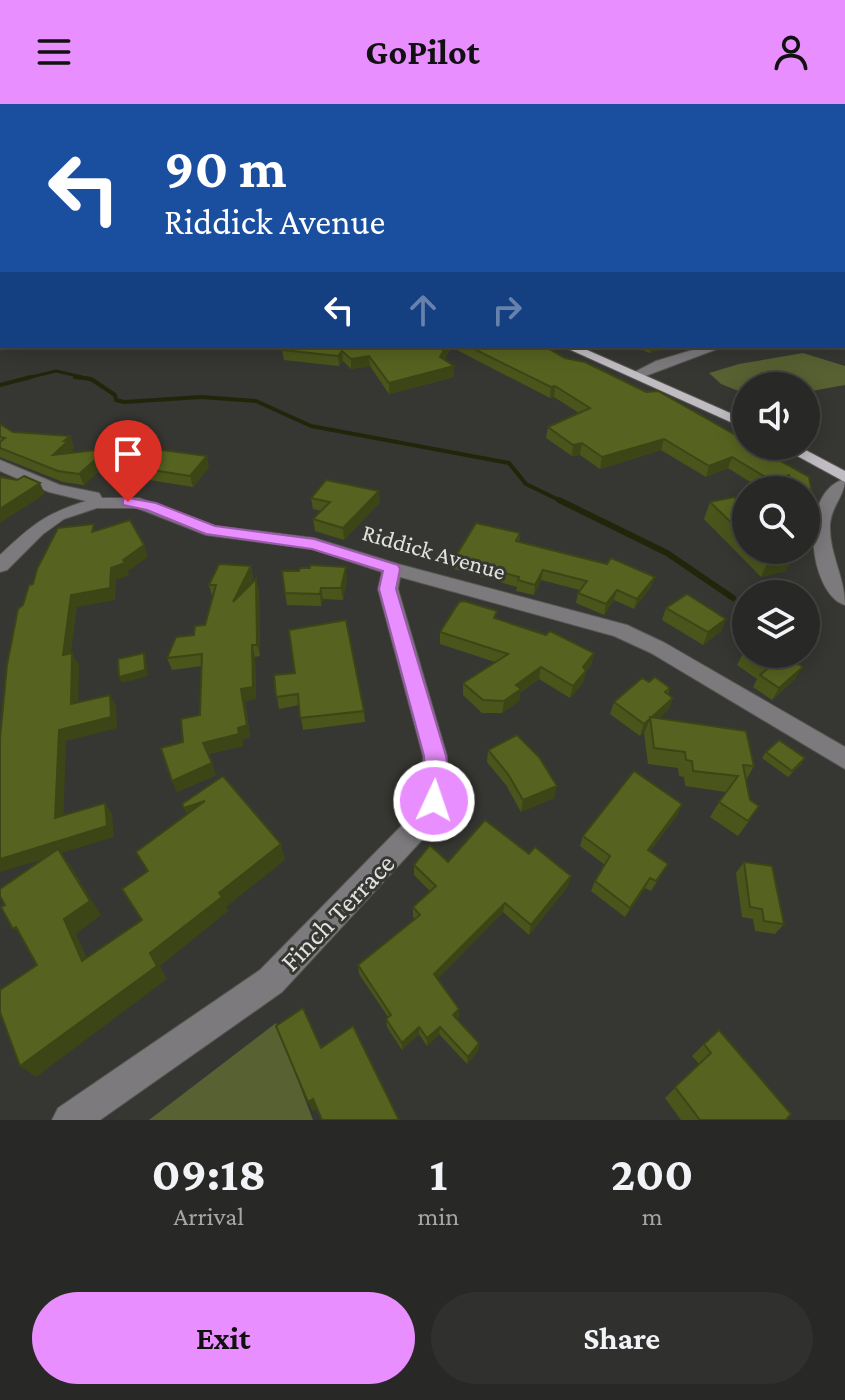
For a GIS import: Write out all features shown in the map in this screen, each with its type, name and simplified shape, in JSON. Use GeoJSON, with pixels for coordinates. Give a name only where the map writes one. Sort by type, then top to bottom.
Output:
{"type":"FeatureCollection","features":[{"type":"Feature","properties":{"kind":"main road"},"geometry":{"type":"LineString","coordinates":[[573,348],[732,409]]}},
{"type":"Feature","properties":{"kind":"main road"},"geometry":{"type":"LineString","coordinates":[[590,348],[732,418]]}},
{"type":"Feature","properties":{"kind":"main road"},"geometry":{"type":"LineString","coordinates":[[820,452],[845,465]]}},
{"type":"Feature","properties":{"kind":"main road"},"geometry":{"type":"LineString","coordinates":[[813,460],[845,477]]}},
{"type":"Feature","properties":{"kind":"street"},"geometry":{"type":"LineString","coordinates":[[640,373],[713,348]]}},
{"type":"Feature","properties":{"kind":"street"},"geometry":{"type":"LineString","coordinates":[[0,465],[55,489],[93,497],[96,503]]}},
{"type":"Feature","properties":{"kind":"street"},"geometry":{"type":"LineString","coordinates":[[845,484],[833,491],[826,505],[822,550],[825,567],[845,598]]}},
{"type":"Feature","properties":{"kind":"street","name":"Riddick Avenue"},"geometry":{"type":"LineString","coordinates":[[0,566],[9,548],[58,515],[96,503],[139,503],[212,531],[314,544],[392,569],[620,630],[658,648],[845,759]]}},
{"type":"Feature","properties":{"kind":"street","name":"Finch Terrace"},"geometry":{"type":"LineString","coordinates":[[70,1120],[271,981],[424,820],[434,801],[437,779],[435,756],[388,589],[392,569]]}},
{"type":"Feature","properties":{"kind":"green space"},"geometry":{"type":"Polygon","coordinates":[[[803,353],[845,366],[845,385],[820,389],[820,372],[732,372],[732,388],[721,384],[709,373],[739,364],[803,353]]]}},
{"type":"Feature","properties":{"kind":"green space"},"geometry":{"type":"Polygon","coordinates":[[[276,1023],[313,1120],[149,1120],[276,1023]]]}},
{"type":"Feature","properties":{"kind":"building"},"geometry":{"type":"Polygon","coordinates":[[[445,348],[440,357],[454,366],[389,383],[369,356],[351,359],[342,351],[338,356],[282,350],[445,348]]]}},
{"type":"Feature","properties":{"kind":"building"},"geometry":{"type":"Polygon","coordinates":[[[472,348],[548,348],[565,358],[585,362],[646,392],[658,391],[732,433],[732,457],[709,466],[664,439],[602,457],[582,443],[573,445],[548,427],[590,408],[555,386],[551,387],[472,348]]]}},
{"type":"Feature","properties":{"kind":"building"},"geometry":{"type":"Polygon","coordinates":[[[0,424],[13,432],[70,436],[53,455],[132,446],[207,456],[190,476],[133,467],[137,463],[96,459],[79,474],[58,471],[0,448],[0,442],[5,438],[0,437],[0,424]]]}},
{"type":"Feature","properties":{"kind":"building"},"geometry":{"type":"Polygon","coordinates":[[[737,460],[779,460],[807,476],[789,475],[764,476],[737,460]]]}},
{"type":"Feature","properties":{"kind":"building"},"geometry":{"type":"Polygon","coordinates":[[[24,476],[40,483],[0,509],[0,477],[17,480],[24,476]]]}},
{"type":"Feature","properties":{"kind":"building"},"geometry":{"type":"Polygon","coordinates":[[[326,480],[379,491],[343,528],[313,519],[330,502],[311,498],[326,480]]]}},
{"type":"Feature","properties":{"kind":"building"},"geometry":{"type":"Polygon","coordinates":[[[732,497],[732,523],[710,502],[732,497]]]}},
{"type":"Feature","properties":{"kind":"building"},"geometry":{"type":"Polygon","coordinates":[[[130,520],[144,545],[123,560],[125,563],[111,568],[110,588],[71,595],[63,655],[72,653],[71,704],[110,695],[111,717],[59,730],[55,818],[105,803],[107,826],[0,859],[0,739],[7,665],[18,609],[23,605],[29,585],[33,584],[37,569],[58,528],[94,524],[92,532],[130,520]]]}},
{"type":"Feature","properties":{"kind":"building"},"geometry":{"type":"Polygon","coordinates":[[[476,523],[520,533],[516,541],[607,564],[611,558],[655,577],[637,599],[617,590],[606,604],[578,593],[587,581],[543,570],[535,585],[518,580],[519,577],[454,559],[476,523]]]}},
{"type":"Feature","properties":{"kind":"building"},"geometry":{"type":"Polygon","coordinates":[[[219,564],[251,566],[233,602],[256,579],[257,645],[252,645],[253,687],[241,689],[247,725],[238,728],[239,734],[203,743],[212,763],[172,781],[161,748],[183,742],[181,719],[200,715],[202,654],[167,658],[176,637],[194,635],[195,626],[205,625],[216,585],[209,585],[219,564]]]}},
{"type":"Feature","properties":{"kind":"building"},"geometry":{"type":"Polygon","coordinates":[[[310,565],[346,567],[341,588],[321,588],[320,594],[285,593],[282,571],[299,571],[300,568],[310,568],[310,565]]]}},
{"type":"Feature","properties":{"kind":"building"},"geometry":{"type":"Polygon","coordinates":[[[687,594],[726,619],[708,632],[666,608],[687,594]]]}},
{"type":"Feature","properties":{"kind":"building"},"geometry":{"type":"Polygon","coordinates":[[[459,602],[497,611],[494,618],[546,635],[550,631],[594,653],[583,667],[586,671],[573,686],[541,667],[516,685],[521,689],[504,701],[483,700],[463,683],[508,654],[440,632],[459,602]]]}},
{"type":"Feature","properties":{"kind":"building"},"geometry":{"type":"Polygon","coordinates":[[[346,620],[364,711],[300,718],[298,694],[276,697],[274,675],[295,673],[289,630],[346,620]]]}},
{"type":"Feature","properties":{"kind":"building"},"geometry":{"type":"Polygon","coordinates":[[[144,653],[145,670],[119,677],[118,659],[144,653]]]}},
{"type":"Feature","properties":{"kind":"building"},"geometry":{"type":"Polygon","coordinates":[[[802,668],[779,688],[760,675],[767,669],[802,668]]]}},
{"type":"Feature","properties":{"kind":"building"},"geometry":{"type":"Polygon","coordinates":[[[655,677],[670,688],[665,692],[673,698],[644,724],[614,702],[642,678],[649,682],[655,677]]]}},
{"type":"Feature","properties":{"kind":"building"},"geometry":{"type":"Polygon","coordinates":[[[650,717],[746,731],[754,766],[743,765],[750,800],[759,806],[748,821],[719,802],[738,776],[693,771],[692,761],[686,760],[685,752],[654,748],[650,717]]]}},
{"type":"Feature","properties":{"kind":"building"},"geometry":{"type":"Polygon","coordinates":[[[517,735],[539,757],[557,786],[523,800],[508,774],[488,750],[517,735]]]}},
{"type":"Feature","properties":{"kind":"building"},"geometry":{"type":"Polygon","coordinates":[[[779,740],[805,758],[792,771],[766,752],[779,740]]]}},
{"type":"Feature","properties":{"kind":"building"},"geometry":{"type":"Polygon","coordinates":[[[634,771],[682,804],[648,850],[668,864],[656,881],[650,878],[630,908],[595,881],[610,856],[583,836],[634,771]]]}},
{"type":"Feature","properties":{"kind":"building"},"geometry":{"type":"Polygon","coordinates":[[[223,776],[281,844],[219,893],[222,897],[150,953],[157,966],[20,1066],[0,1012],[0,990],[37,965],[1,907],[5,905],[0,889],[58,849],[90,901],[64,919],[82,961],[142,920],[122,889],[148,871],[136,852],[205,801],[184,808],[182,804],[223,776]]]}},
{"type":"Feature","properties":{"kind":"building"},"geometry":{"type":"Polygon","coordinates":[[[485,820],[529,854],[535,847],[571,876],[531,925],[505,903],[434,974],[459,1009],[453,1015],[479,1043],[468,1057],[440,1027],[427,1038],[419,1027],[402,1043],[386,1019],[391,1015],[358,965],[420,915],[413,907],[436,886],[414,865],[430,845],[448,862],[485,820]]]}},
{"type":"Feature","properties":{"kind":"building"},"geometry":{"type":"Polygon","coordinates":[[[744,862],[772,866],[784,924],[764,921],[762,909],[750,907],[744,862]]]}},
{"type":"Feature","properties":{"kind":"building"},"geometry":{"type":"Polygon","coordinates":[[[303,1008],[321,1048],[353,1026],[399,1120],[322,1120],[313,1099],[308,1102],[276,1026],[303,1008]]]}},
{"type":"Feature","properties":{"kind":"building"},"geometry":{"type":"Polygon","coordinates":[[[719,1030],[791,1114],[786,1120],[700,1120],[675,1087],[711,1053],[704,1044],[719,1030]]]}},
{"type":"Feature","properties":{"kind":"waterway"},"geometry":{"type":"LineString","coordinates":[[27,378],[56,371],[91,379]]}},
{"type":"Feature","properties":{"kind":"waterway"},"geometry":{"type":"LineString","coordinates":[[27,378],[31,377]]}},
{"type":"Feature","properties":{"kind":"waterway"},"geometry":{"type":"LineString","coordinates":[[75,377],[91,379]]}},
{"type":"Feature","properties":{"kind":"waterway"},"geometry":{"type":"LineString","coordinates":[[0,385],[27,378]]}},
{"type":"Feature","properties":{"kind":"waterway"},"geometry":{"type":"LineString","coordinates":[[23,379],[27,378]]}},
{"type":"Feature","properties":{"kind":"waterway"},"geometry":{"type":"LineString","coordinates":[[91,379],[115,395],[116,400],[124,402],[201,397],[256,401],[311,426],[509,463],[526,484],[563,502]]}},
{"type":"Feature","properties":{"kind":"waterway"},"geometry":{"type":"LineString","coordinates":[[559,500],[667,553],[732,597]]}},
{"type":"Feature","properties":{"kind":"route"},"geometry":{"type":"LineString","coordinates":[[128,502],[151,506],[212,531],[314,544],[392,569],[388,589],[435,756],[437,779],[434,801]]}}]}
